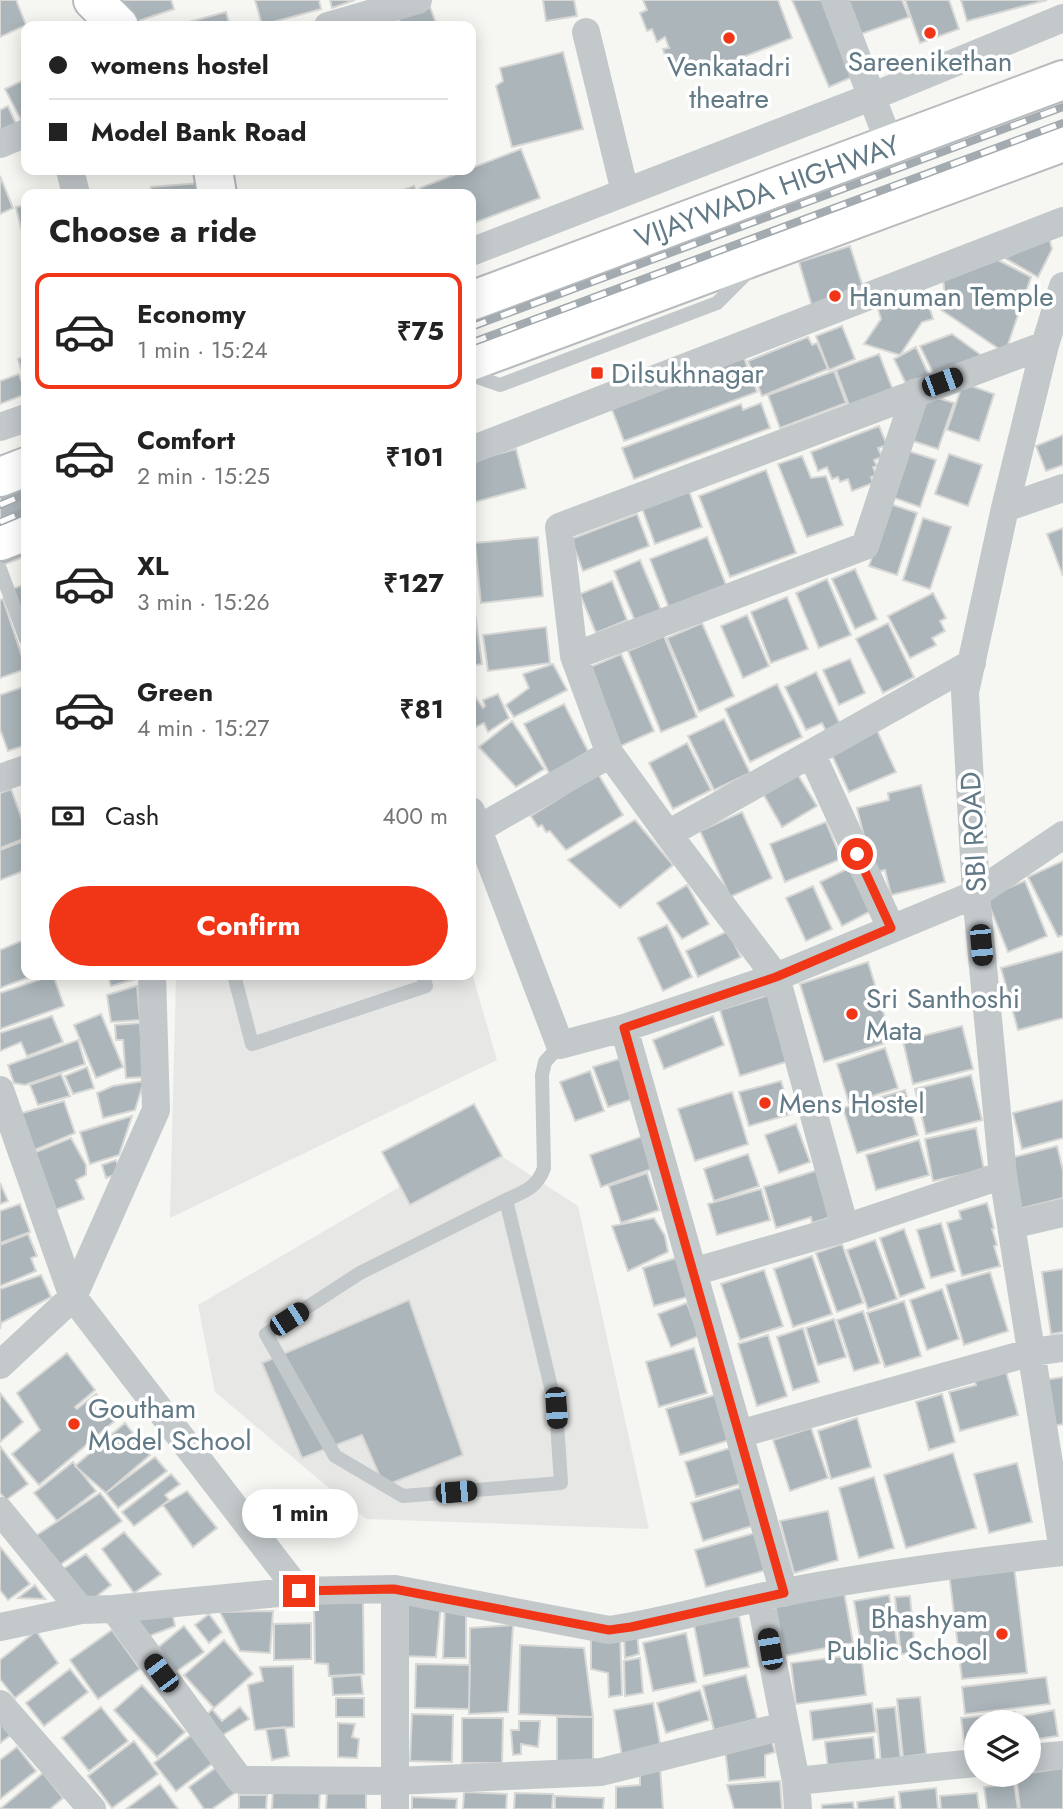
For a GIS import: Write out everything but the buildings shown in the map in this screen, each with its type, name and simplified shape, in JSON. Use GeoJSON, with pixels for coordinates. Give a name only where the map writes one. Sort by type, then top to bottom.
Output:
{"type":"FeatureCollection","features":[{"type":"Feature","properties":{"kind":"main road"},"geometry":{"type":"LineString","coordinates":[[93,0],[114,21]]}},
{"type":"Feature","properties":{"kind":"main road","name":"VIJAYWADA HIGHWAY"},"geometry":{"type":"LineString","coordinates":[[476,299],[1063,80]]}},
{"type":"Feature","properties":{"kind":"main road","name":"VIJAYWADA HIGHWAY"},"geometry":{"type":"LineString","coordinates":[[476,359],[1063,142]]}},
{"type":"Feature","properties":{"kind":"main road"},"geometry":{"type":"LineString","coordinates":[[0,477],[21,469]]}},
{"type":"Feature","properties":{"kind":"main road"},"geometry":{"type":"LineString","coordinates":[[0,541],[21,533]]}},
{"type":"Feature","properties":{"kind":"street"},"geometry":{"type":"LineString","coordinates":[[345,21],[418,0]]}},
{"type":"Feature","properties":{"kind":"street"},"geometry":{"type":"LineString","coordinates":[[835,0],[890,145]]}},
{"type":"Feature","properties":{"kind":"street"},"geometry":{"type":"LineString","coordinates":[[476,250],[871,97],[1063,18]]}},
{"type":"Feature","properties":{"kind":"street"},"geometry":{"type":"LineString","coordinates":[[586,32],[625,192]]}},
{"type":"Feature","properties":{"kind":"street"},"geometry":{"type":"LineString","coordinates":[[0,144],[21,135]]}},
{"type":"Feature","properties":{"kind":"street"},"geometry":{"type":"LineString","coordinates":[[476,448],[1063,221]]}},
{"type":"Feature","properties":{"kind":"street","name":"SBI ROAD"},"geometry":{"type":"LineString","coordinates":[[1063,286],[1045,345],[1005,508],[965,692],[976,894],[1003,1175],[1063,1552]]}},
{"type":"Feature","properties":{"kind":"street"},"geometry":{"type":"LineString","coordinates":[[845,1228],[776,977],[610,754],[574,656],[559,527],[1045,345]]}},
{"type":"Feature","properties":{"kind":"street"},"geometry":{"type":"LineString","coordinates":[[574,656],[866,546],[916,392]]}},
{"type":"Feature","properties":{"kind":"street"},"geometry":{"type":"LineString","coordinates":[[0,427],[21,420]]}},
{"type":"Feature","properties":{"kind":"street"},"geometry":{"type":"LineString","coordinates":[[1005,508],[1063,488]]}},
{"type":"Feature","properties":{"kind":"street"},"geometry":{"type":"LineString","coordinates":[[668,834],[972,663]]}},
{"type":"Feature","properties":{"kind":"street"},"geometry":{"type":"LineString","coordinates":[[476,819],[610,754]]}},
{"type":"Feature","properties":{"kind":"street"},"geometry":{"type":"LineString","coordinates":[[812,755],[891,928]]}},
{"type":"Feature","properties":{"kind":"street"},"geometry":{"type":"LineString","coordinates":[[0,778],[21,771]]}},
{"type":"Feature","properties":{"kind":"street"},"geometry":{"type":"LineString","coordinates":[[476,825],[561,1045],[624,1028],[776,977],[976,894],[1063,835]]}},
{"type":"Feature","properties":{"kind":"street"},"geometry":{"type":"LineString","coordinates":[[0,1365],[72,1297],[156,1110],[152,980]]}},
{"type":"Feature","properties":{"kind":"street"},"geometry":{"type":"LineString","coordinates":[[624,1028],[739,1434],[772,1595],[784,1726],[796,1781],[798,1809]]}},
{"type":"Feature","properties":{"kind":"street"},"geometry":{"type":"LineString","coordinates":[[0,1090],[72,1297],[299,1591]]}},
{"type":"Feature","properties":{"kind":"street"},"geometry":{"type":"LineString","coordinates":[[693,1272],[845,1228],[1003,1175]]}},
{"type":"Feature","properties":{"kind":"street"},"geometry":{"type":"LineString","coordinates":[[1011,1225],[1063,1213]]}},
{"type":"Feature","properties":{"kind":"street"},"geometry":{"type":"LineString","coordinates":[[739,1434],[1032,1352],[1063,1348]]}},
{"type":"Feature","properties":{"kind":"street"},"geometry":{"type":"LineString","coordinates":[[0,1511],[81,1610]]}},
{"type":"Feature","properties":{"kind":"street"},"geometry":{"type":"LineString","coordinates":[[0,1627],[81,1610],[299,1591],[394,1589],[609,1630],[772,1595],[943,1565],[1063,1552]]}},
{"type":"Feature","properties":{"kind":"street"},"geometry":{"type":"LineString","coordinates":[[394,1589],[395,1809]]}},
{"type":"Feature","properties":{"kind":"street"},"geometry":{"type":"LineString","coordinates":[[114,1609],[240,1780],[396,1781],[601,1772],[784,1726]]}},
{"type":"Feature","properties":{"kind":"street"},"geometry":{"type":"LineString","coordinates":[[0,1704],[92,1809]]}},
{"type":"Feature","properties":{"kind":"street"},"geometry":{"type":"LineString","coordinates":[[1041,1757],[1063,1755]]}},
{"type":"Feature","properties":{"kind":"street"},"geometry":{"type":"LineString","coordinates":[[796,1781],[964,1764]]}},
{"type":"Feature","properties":{"kind":"lane"},"geometry":{"type":"LineString","coordinates":[[476,377],[500,385],[717,303],[770,250]]}},
{"type":"Feature","properties":{"kind":"lane"},"geometry":{"type":"LineString","coordinates":[[0,569],[21,626]]}},
{"type":"Feature","properties":{"kind":"lane"},"geometry":{"type":"LineString","coordinates":[[235,980],[252,1044],[426,986],[424,980]]}},
{"type":"Feature","properties":{"kind":"lane"},"geometry":{"type":"LineString","coordinates":[[506,1200],[556,1408],[561,1483],[403,1496],[335,1456],[266,1334],[360,1273],[539,1182],[544,1168],[542,1075],[545,1062],[561,1045]]}},
{"type":"Feature","properties":{"kind":"shaded area"},"geometry":{"type":"Polygon","coordinates":[[[176,980],[474,980],[497,1060],[170,1218],[176,980]]]}},
{"type":"Feature","properties":{"kind":"shaded area"},"geometry":{"type":"Polygon","coordinates":[[[478,1141],[578,1206],[649,1529],[366,1519],[215,1392],[198,1305],[478,1141]]]}},
{"type":"Feature","properties":{"kind":"railway"},"geometry":{"type":"LineString","coordinates":[[476,325],[1063,107]]}},
{"type":"Feature","properties":{"kind":"railway"},"geometry":{"type":"LineString","coordinates":[[476,341],[1063,123]]}},
{"type":"Feature","properties":{"kind":"railway"},"geometry":{"type":"LineString","coordinates":[[0,505],[21,496]]}},
{"type":"Feature","properties":{"kind":"railway"},"geometry":{"type":"LineString","coordinates":[[0,522],[21,513]]}},
{"type":"Feature","properties":{"kind":"place","name":"Sareenikethan"},"geometry":{"type":"Point","coordinates":[930,33]}},
{"type":"Feature","properties":{"kind":"place","name":"Venkatadri theatre"},"geometry":{"type":"Point","coordinates":[729,38]}},
{"type":"Feature","properties":{"kind":"place","name":"Hanuman Temple"},"geometry":{"type":"Point","coordinates":[835,296]}},
{"type":"Feature","properties":{"kind":"place","name":"Dilsukhnagar"},"geometry":{"type":"Point","coordinates":[597,373]}},
{"type":"Feature","properties":{"kind":"place","name":"Sri Santhoshi Mata"},"geometry":{"type":"Point","coordinates":[852,1014]}},
{"type":"Feature","properties":{"kind":"place","name":"Mens Hostel"},"geometry":{"type":"Point","coordinates":[765,1103]}},
{"type":"Feature","properties":{"kind":"place","name":"Goutham Model School"},"geometry":{"type":"Point","coordinates":[74,1424]}},
{"type":"Feature","properties":{"kind":"place","name":"Bhashyam Public School"},"geometry":{"type":"Point","coordinates":[1002,1634]}},
{"type":"Feature","properties":{"kind":"route"},"geometry":{"type":"LineString","coordinates":[[299,1591],[394,1589],[609,1630],[784,1593],[624,1028],[776,977],[891,928],[857,854]]}}]}
